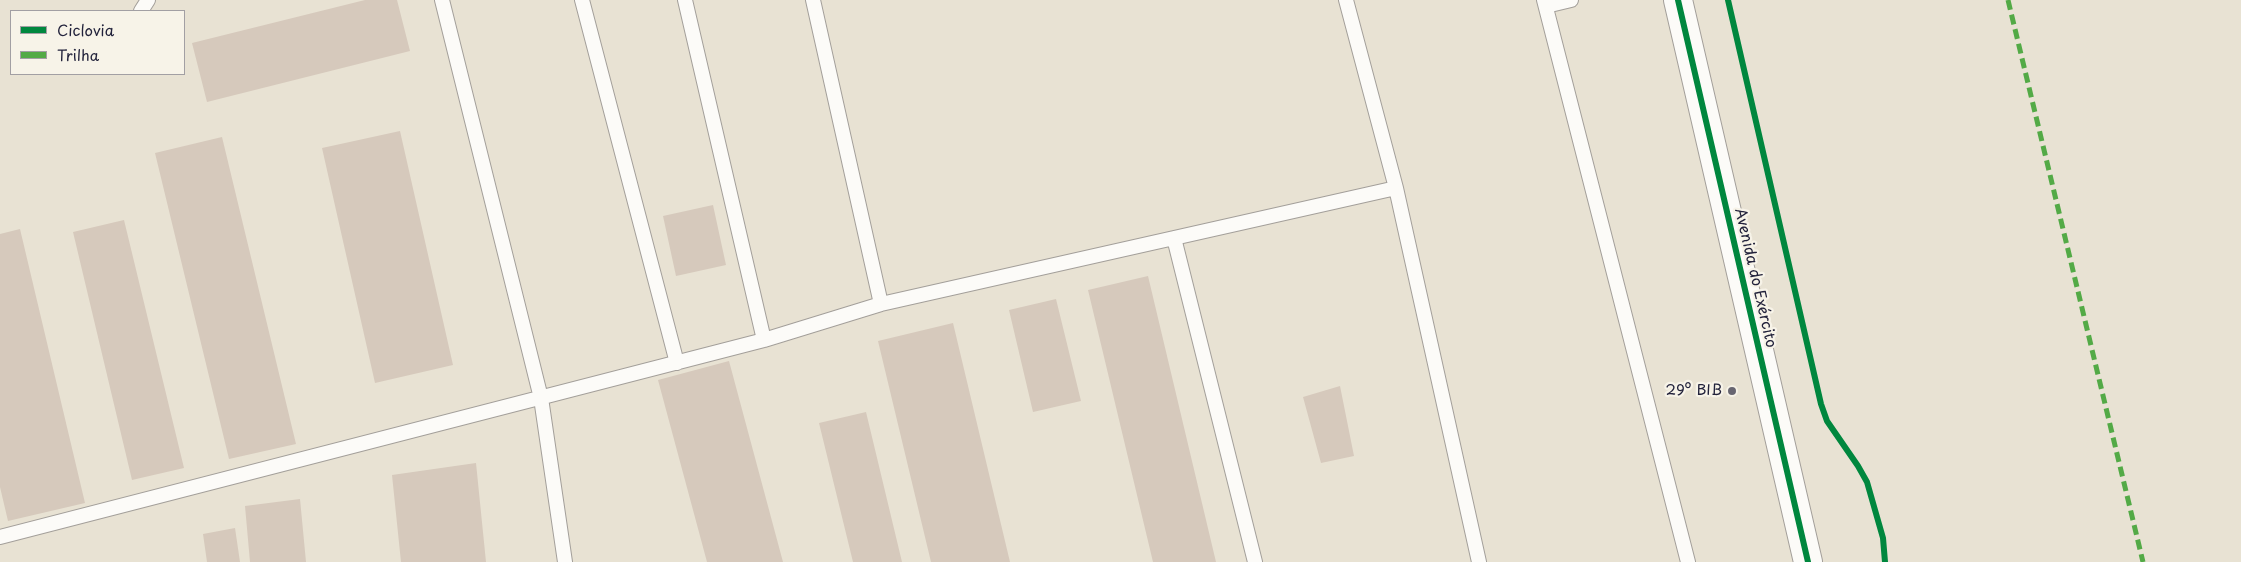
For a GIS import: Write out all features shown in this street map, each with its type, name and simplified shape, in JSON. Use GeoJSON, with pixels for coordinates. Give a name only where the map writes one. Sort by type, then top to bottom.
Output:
{"type":"FeatureCollection","features":[{"type":"Feature","properties":{"kind":"street","name":"Avenida do Exército"},"geometry":{"type":"LineString","coordinates":[[1678,0],[1808,562]]}},
{"type":"Feature","properties":{"kind":"lane"},"geometry":{"type":"LineString","coordinates":[[442,0],[541,398],[564,562]]}},
{"type":"Feature","properties":{"kind":"lane"},"geometry":{"type":"LineString","coordinates":[[582,0],[677,363]]}},
{"type":"Feature","properties":{"kind":"lane"},"geometry":{"type":"LineString","coordinates":[[685,0],[764,340]]}},
{"type":"Feature","properties":{"kind":"lane"},"geometry":{"type":"LineString","coordinates":[[813,0],[881,304]]}},
{"type":"Feature","properties":{"kind":"lane"},"geometry":{"type":"LineString","coordinates":[[1346,0],[1396,188],[1479,562]]}},
{"type":"Feature","properties":{"kind":"lane"},"geometry":{"type":"LineString","coordinates":[[1571,0],[1545,3],[1688,562]]}},
{"type":"Feature","properties":{"kind":"lane"},"geometry":{"type":"LineString","coordinates":[[0,537],[764,340],[881,304],[1396,188]]}},
{"type":"Feature","properties":{"kind":"lane"},"geometry":{"type":"LineString","coordinates":[[1174,238],[1255,562]]}},
{"type":"Feature","properties":{"kind":"building"},"geometry":{"type":"Polygon","coordinates":[[[365,0],[397,0],[410,51],[207,102],[192,43],[365,0]]]}},
{"type":"Feature","properties":{"kind":"building"},"geometry":{"type":"Polygon","coordinates":[[[400,131],[453,365],[375,383],[322,148],[400,131]]]}},
{"type":"Feature","properties":{"kind":"building"},"geometry":{"type":"Polygon","coordinates":[[[222,137],[296,444],[229,459],[155,153],[222,137]]]}},
{"type":"Feature","properties":{"kind":"building"},"geometry":{"type":"Polygon","coordinates":[[[713,205],[726,265],[676,276],[663,216],[713,205]]]}},
{"type":"Feature","properties":{"kind":"building"},"geometry":{"type":"Polygon","coordinates":[[[124,220],[184,468],[132,480],[73,232],[124,220]]]}},
{"type":"Feature","properties":{"kind":"building"},"geometry":{"type":"Polygon","coordinates":[[[20,229],[85,503],[8,521],[0,487],[0,234],[20,229]]]}},
{"type":"Feature","properties":{"kind":"building"},"geometry":{"type":"Polygon","coordinates":[[[1148,276],[1216,562],[1153,562],[1088,290],[1148,276]]]}},
{"type":"Feature","properties":{"kind":"building"},"geometry":{"type":"Polygon","coordinates":[[[1056,299],[1081,401],[1033,412],[1009,310],[1056,299]]]}},
{"type":"Feature","properties":{"kind":"building"},"geometry":{"type":"Polygon","coordinates":[[[953,323],[1010,562],[931,562],[878,341],[953,323]]]}},
{"type":"Feature","properties":{"kind":"building"},"geometry":{"type":"Polygon","coordinates":[[[729,361],[783,562],[707,562],[658,380],[729,361]]]}},
{"type":"Feature","properties":{"kind":"building"},"geometry":{"type":"Polygon","coordinates":[[[1340,386],[1354,456],[1321,463],[1303,397],[1340,386]]]}},
{"type":"Feature","properties":{"kind":"building"},"geometry":{"type":"Polygon","coordinates":[[[866,412],[902,562],[853,562],[819,423],[866,412]]]}},
{"type":"Feature","properties":{"kind":"building"},"geometry":{"type":"Polygon","coordinates":[[[476,463],[486,562],[401,562],[392,475],[476,463]]]}},
{"type":"Feature","properties":{"kind":"building"},"geometry":{"type":"Polygon","coordinates":[[[300,499],[306,562],[250,562],[245,506],[300,499]]]}},
{"type":"Feature","properties":{"kind":"building"},"geometry":{"type":"Polygon","coordinates":[[[235,528],[240,562],[207,562],[203,534],[235,528]]]}},
{"type":"Feature","properties":{"kind":"marked path"},"geometry":{"type":"LineString","coordinates":[[2008,0],[2143,562]]}},
{"type":"Feature","properties":{"kind":"cycle path"},"geometry":{"type":"LineString","coordinates":[[1678,0],[1808,562]]}},
{"type":"Feature","properties":{"kind":"cycle path"},"geometry":{"type":"LineString","coordinates":[[1728,0],[1821,404],[1827,421],[1867,482],[1883,538],[1885,562]]}},
{"type":"Feature","properties":{"kind":"place","name":"29º BIB"},"geometry":{"type":"Point","coordinates":[1732,391]}}]}
